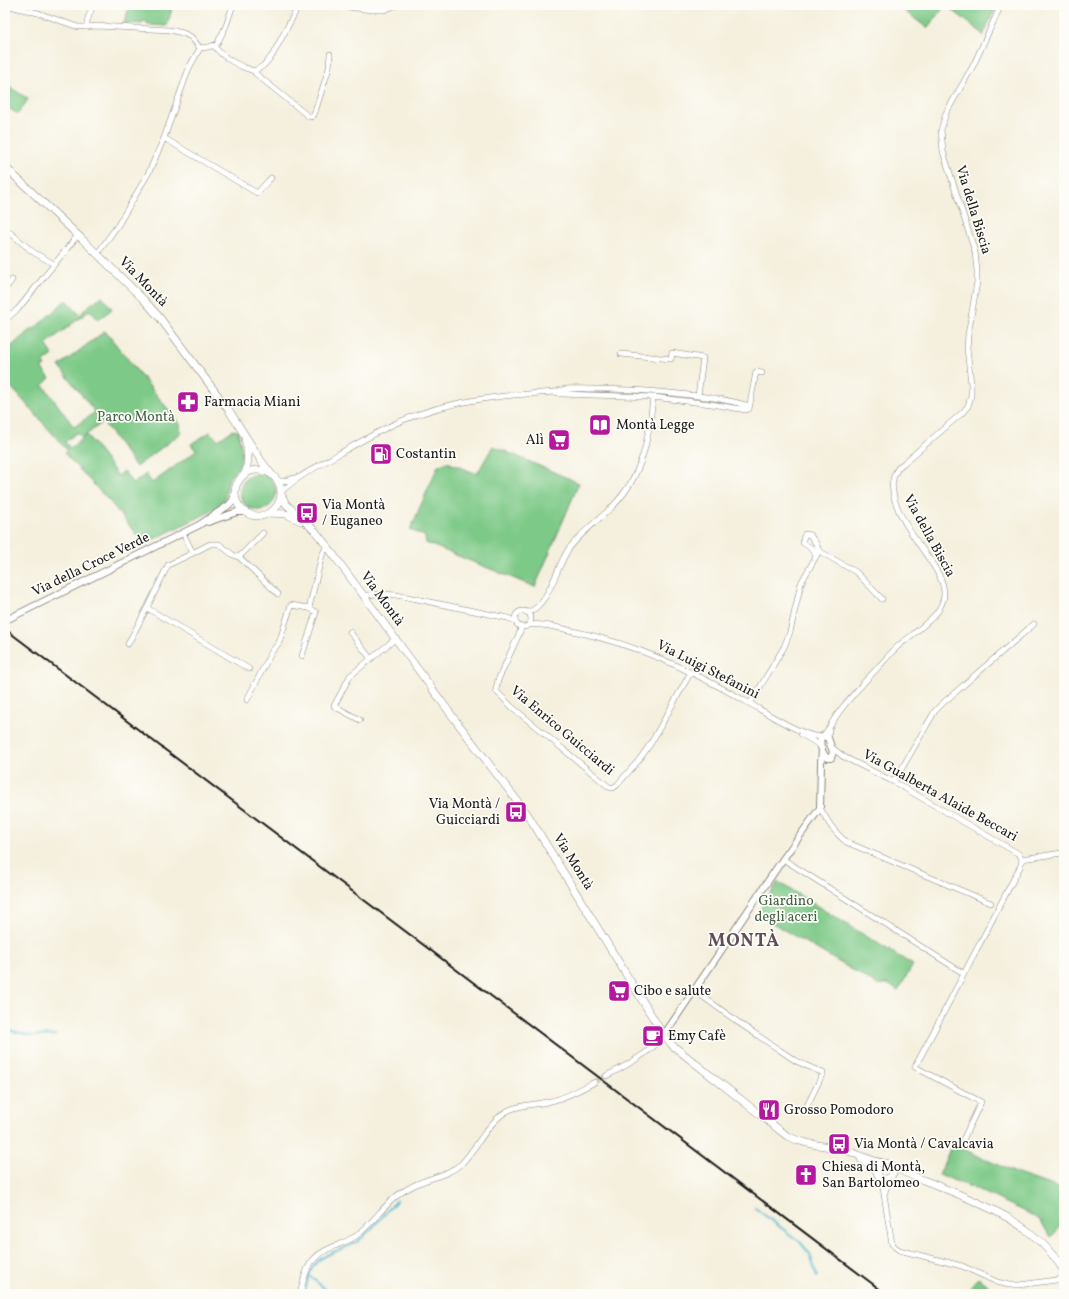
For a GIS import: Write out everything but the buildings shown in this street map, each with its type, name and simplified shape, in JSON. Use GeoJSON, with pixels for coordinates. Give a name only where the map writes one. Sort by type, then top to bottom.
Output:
{"type":"FeatureCollection","features":[{"type":"Feature","properties":{"kind":"main road","name":"Via Montà"},"geometry":{"type":"LineString","coordinates":[[5,167],[144,299],[160,318],[243,431],[262,462],[278,481],[286,504],[312,528],[327,546],[453,718],[528,815],[664,1035],[672,1045],[787,1136],[798,1141],[842,1150],[884,1163]]}},
{"type":"Feature","properties":{"kind":"main road","name":"Via Montà"},"geometry":{"type":"LineString","coordinates":[[235,491],[240,479],[245,474],[249,456],[243,431]]}},
{"type":"Feature","properties":{"kind":"main road"},"geometry":{"type":"LineString","coordinates":[[245,474],[250,471],[261,470],[272,475]]}},
{"type":"Feature","properties":{"kind":"main road"},"geometry":{"type":"LineString","coordinates":[[235,491],[236,501],[246,512]]}},
{"type":"Feature","properties":{"kind":"main road"},"geometry":{"type":"LineString","coordinates":[[269,513],[278,505],[281,493]]}},
{"type":"Feature","properties":{"kind":"main road","name":"Via Montà"},"geometry":{"type":"LineString","coordinates":[[246,512],[261,516],[269,513],[286,514],[312,528]]}},
{"type":"Feature","properties":{"kind":"main road","name":"Via Montà"},"geometry":{"type":"LineString","coordinates":[[852,1153],[872,1166],[878,1174]]}},
{"type":"Feature","properties":{"kind":"main road"},"geometry":{"type":"LineString","coordinates":[[910,1175],[884,1179],[878,1174],[878,1167],[884,1163],[889,1164],[910,1175],[996,1210],[1014,1220],[1048,1249],[1064,1271]]}},
{"type":"Feature","properties":{"kind":"main road"},"geometry":{"type":"LineString","coordinates":[[891,1166],[893,1171],[891,1177]]}},
{"type":"Feature","properties":{"kind":"street"},"geometry":{"type":"LineString","coordinates":[[6,5],[38,13],[78,27],[98,26],[169,30],[183,33],[191,37],[200,48]]}},
{"type":"Feature","properties":{"kind":"street"},"geometry":{"type":"LineString","coordinates":[[87,27],[87,21],[93,5]]}},
{"type":"Feature","properties":{"kind":"street"},"geometry":{"type":"LineString","coordinates":[[200,48],[214,46],[218,42],[226,26],[233,5]]}},
{"type":"Feature","properties":{"kind":"street"},"geometry":{"type":"LineString","coordinates":[[254,71],[262,66],[272,56],[298,8],[302,5]]}},
{"type":"Feature","properties":{"kind":"street"},"geometry":{"type":"LineString","coordinates":[[332,5],[384,10],[397,5]]}},
{"type":"Feature","properties":{"kind":"street","name":"Via della Biscia"},"geometry":{"type":"LineString","coordinates":[[820,808],[822,749],[820,742],[840,709],[892,652],[931,618],[943,601],[944,591],[940,576],[916,540],[896,504],[892,491],[892,481],[896,471],[962,413],[969,402],[971,391],[967,348],[975,300],[977,271],[975,252],[943,151],[941,130],[946,113],[974,64],[1001,5]]}},
{"type":"Feature","properties":{"kind":"street"},"geometry":{"type":"LineString","coordinates":[[214,46],[218,51],[234,63],[254,71],[311,117],[314,115],[329,68],[330,54]]}},
{"type":"Feature","properties":{"kind":"street"},"geometry":{"type":"LineString","coordinates":[[97,254],[118,225],[148,172],[164,138],[189,68],[200,48]]}},
{"type":"Feature","properties":{"kind":"street"},"geometry":{"type":"LineString","coordinates":[[164,138],[257,193],[270,178]]}},
{"type":"Feature","properties":{"kind":"street"},"geometry":{"type":"LineString","coordinates":[[5,230],[7,230],[34,252],[54,264]]}},
{"type":"Feature","properties":{"kind":"street"},"geometry":{"type":"LineString","coordinates":[[5,320],[18,310],[78,235]]}},
{"type":"Feature","properties":{"kind":"street"},"geometry":{"type":"LineString","coordinates":[[5,289],[12,280]]}},
{"type":"Feature","properties":{"kind":"street"},"geometry":{"type":"LineString","coordinates":[[5,309],[10,315]]}},
{"type":"Feature","properties":{"kind":"street"},"geometry":{"type":"LineString","coordinates":[[621,354],[671,359],[672,353],[703,358],[698,396]]}},
{"type":"Feature","properties":{"kind":"street"},"geometry":{"type":"LineString","coordinates":[[281,493],[306,474],[402,420],[468,401],[511,395],[555,392],[561,394],[653,397],[746,410],[749,407],[756,372],[762,373]]}},
{"type":"Feature","properties":{"kind":"street"},"geometry":{"type":"LineString","coordinates":[[555,392],[561,389],[668,392],[728,401],[749,407]]}},
{"type":"Feature","properties":{"kind":"street"},"geometry":{"type":"LineString","coordinates":[[630,390],[653,397],[668,392]]}},
{"type":"Feature","properties":{"kind":"street"},"geometry":{"type":"LineString","coordinates":[[688,401],[692,398],[695,399],[698,396]]}},
{"type":"Feature","properties":{"kind":"street"},"geometry":{"type":"LineString","coordinates":[[698,396],[701,400],[706,400],[711,404]]}},
{"type":"Feature","properties":{"kind":"street"},"geometry":{"type":"LineString","coordinates":[[529,614],[539,606],[556,576],[569,548],[620,499],[633,480],[646,445],[653,397]]}},
{"type":"Feature","properties":{"kind":"street"},"geometry":{"type":"LineString","coordinates":[[278,481],[287,480],[306,474]]}},
{"type":"Feature","properties":{"kind":"street","name":"Via della Croce Verde"},"geometry":{"type":"LineString","coordinates":[[8,619],[199,525],[229,505],[233,500],[235,491]]}},
{"type":"Feature","properties":{"kind":"street","name":"Via della Croce Verde"},"geometry":{"type":"LineString","coordinates":[[199,525],[237,512],[246,512]]}},
{"type":"Feature","properties":{"kind":"street"},"geometry":{"type":"LineString","coordinates":[[183,533],[193,553]]}},
{"type":"Feature","properties":{"kind":"street"},"geometry":{"type":"LineString","coordinates":[[239,557],[264,533]]}},
{"type":"Feature","properties":{"kind":"street"},"geometry":{"type":"LineString","coordinates":[[128,644],[168,565],[210,544],[219,544],[233,555],[239,557],[278,594]]}},
{"type":"Feature","properties":{"kind":"street"},"geometry":{"type":"LineString","coordinates":[[308,608],[322,555],[327,546]]}},
{"type":"Feature","properties":{"kind":"street"},"geometry":{"type":"LineString","coordinates":[[750,704],[784,647],[790,632],[801,583],[818,554],[856,572],[882,599]]}},
{"type":"Feature","properties":{"kind":"street"},"geometry":{"type":"LineString","coordinates":[[364,596],[377,594],[398,596],[508,618],[521,627]]}},
{"type":"Feature","properties":{"kind":"street"},"geometry":{"type":"LineString","coordinates":[[247,700],[272,651],[279,643],[291,605],[308,608],[316,612],[302,656]]}},
{"type":"Feature","properties":{"kind":"street"},"geometry":{"type":"LineString","coordinates":[[147,608],[249,669]]}},
{"type":"Feature","properties":{"kind":"street"},"geometry":{"type":"LineString","coordinates":[[508,618],[515,616],[520,611],[529,614]]}},
{"type":"Feature","properties":{"kind":"street"},"geometry":{"type":"LineString","coordinates":[[529,614],[531,621],[529,625]]}},
{"type":"Feature","properties":{"kind":"street","name":"Via Luigi Stefanini"},"geometry":{"type":"LineString","coordinates":[[529,614],[534,620],[543,625]]}},
{"type":"Feature","properties":{"kind":"street"},"geometry":{"type":"LineString","coordinates":[[515,616],[515,622]]}},
{"type":"Feature","properties":{"kind":"street"},"geometry":{"type":"LineString","coordinates":[[894,782],[935,711],[1034,624]]}},
{"type":"Feature","properties":{"kind":"street","name":"Via Luigi Stefanini"},"geometry":{"type":"LineString","coordinates":[[521,627],[529,625],[543,625],[625,644],[657,656],[691,672],[809,735],[824,737]]}},
{"type":"Feature","properties":{"kind":"street","name":"Via Enrico Guicciardi"},"geometry":{"type":"LineString","coordinates":[[521,627],[498,680],[496,690],[512,706],[609,787],[613,788],[624,778],[651,744],[691,672]]}},
{"type":"Feature","properties":{"kind":"street"},"geometry":{"type":"LineString","coordinates":[[350,632],[371,659]]}},
{"type":"Feature","properties":{"kind":"street"},"geometry":{"type":"LineString","coordinates":[[360,720],[334,706],[350,676],[395,639]]}},
{"type":"Feature","properties":{"kind":"street","name":"Via Luigi Stefanini"},"geometry":{"type":"LineString","coordinates":[[790,726],[818,744],[822,749]]}},
{"type":"Feature","properties":{"kind":"street","name":"Via della Biscia"},"geometry":{"type":"LineString","coordinates":[[821,772],[833,754],[831,747],[824,737]]}},
{"type":"Feature","properties":{"kind":"street","name":"Via Gualberta Alaide Beccari"},"geometry":{"type":"LineString","coordinates":[[831,747],[844,757],[894,782],[1019,854],[1022,859]]}},
{"type":"Feature","properties":{"kind":"street"},"geometry":{"type":"LineString","coordinates":[[822,749],[826,757],[830,758]]}},
{"type":"Feature","properties":{"kind":"street","name":"Via Gualberta Alaide Beccari"},"geometry":{"type":"LineString","coordinates":[[830,758],[844,757]]}},
{"type":"Feature","properties":{"kind":"street"},"geometry":{"type":"LineString","coordinates":[[606,1076],[644,1054],[662,1039],[783,859],[820,808],[830,826],[846,842],[991,903]]}},
{"type":"Feature","properties":{"kind":"street"},"geometry":{"type":"LineString","coordinates":[[960,1146],[981,1102],[915,1066],[963,973],[1018,872],[1022,859],[1062,853]]}},
{"type":"Feature","properties":{"kind":"street"},"geometry":{"type":"LineString","coordinates":[[783,859],[963,973]]}},
{"type":"Feature","properties":{"kind":"street"},"geometry":{"type":"LineString","coordinates":[[695,991],[796,1061],[823,1073],[807,1106]]}},
{"type":"Feature","properties":{"kind":"street"},"geometry":{"type":"LineString","coordinates":[[300,1294],[308,1268],[319,1254],[352,1239],[396,1197],[409,1187],[443,1174],[460,1164],[468,1157],[494,1122],[504,1113],[510,1109],[560,1098],[595,1082]]}},
{"type":"Feature","properties":{"kind":"street"},"geometry":{"type":"LineString","coordinates":[[878,1174],[884,1195],[892,1244],[899,1250],[962,1266],[997,1282],[1009,1285],[1064,1279]]}},
{"type":"Feature","properties":{"kind":"street"},"geometry":{"type":"LineString","coordinates":[[884,1195],[891,1177]]}},
{"type":"Feature","properties":{"kind":"green space"},"geometry":{"type":"Polygon","coordinates":[[[130,5],[173,5],[167,26],[147,25],[148,22],[143,21],[142,24],[124,23],[130,5]]]}},
{"type":"Feature","properties":{"kind":"green space"},"geometry":{"type":"Polygon","coordinates":[[[897,5],[946,5],[927,28],[897,5]]]}},
{"type":"Feature","properties":{"kind":"green space"},"geometry":{"type":"Polygon","coordinates":[[[946,5],[997,5],[983,36],[982,33],[946,5]]]}},
{"type":"Feature","properties":{"kind":"green space"},"geometry":{"type":"Polygon","coordinates":[[[5,84],[28,99],[18,114],[5,106],[5,84]]]}},
{"type":"Feature","properties":{"kind":"green space","name":"Parco Montà"},"geometry":{"type":"Polygon","coordinates":[[[102,296],[112,309],[98,320],[90,310],[46,344],[53,355],[44,362],[45,366],[42,367],[50,378],[43,385],[74,427],[95,412],[59,366],[105,331],[180,424],[181,433],[136,467],[103,422],[82,438],[77,432],[65,442],[70,448],[87,435],[118,476],[124,471],[133,484],[146,474],[152,483],[196,451],[191,444],[210,432],[218,440],[233,430],[238,431],[242,451],[240,465],[229,478],[224,501],[218,508],[144,544],[111,503],[64,453],[67,450],[5,380],[5,352],[32,328],[34,329],[66,300],[80,315],[87,307],[102,296]]]}},
{"type":"Feature","properties":{"kind":"green space"},"geometry":{"type":"Polygon","coordinates":[[[493,446],[579,483],[535,587],[426,543],[425,536],[410,530],[438,466],[447,462],[477,474],[493,446]]]}},
{"type":"Feature","properties":{"kind":"green space"},"geometry":{"type":"Polygon","coordinates":[[[262,474],[271,479],[275,485],[275,499],[271,505],[262,510],[254,510],[245,505],[241,499],[240,488],[245,479],[251,475],[262,474]]]}},
{"type":"Feature","properties":{"kind":"green space","name":"Giardino degli aceri"},"geometry":{"type":"Polygon","coordinates":[[[778,882],[913,965],[898,991],[888,984],[878,985],[757,914],[778,882]]]}},
{"type":"Feature","properties":{"kind":"green space"},"geometry":{"type":"Polygon","coordinates":[[[952,1144],[1018,1174],[1064,1190],[1063,1216],[1059,1228],[1055,1233],[1050,1237],[1041,1221],[1028,1213],[974,1188],[939,1175],[952,1144]]]}},
{"type":"Feature","properties":{"kind":"green space"},"geometry":{"type":"Polygon","coordinates":[[[978,1278],[999,1294],[965,1294],[978,1278]]]}},
{"type":"Feature","properties":{"kind":"waterway"},"geometry":{"type":"LineString","coordinates":[[5,1029],[32,1036],[56,1035]]}},
{"type":"Feature","properties":{"kind":"waterway"},"geometry":{"type":"LineString","coordinates":[[305,1294],[309,1274],[315,1264],[324,1257],[358,1241],[373,1227],[397,1200]]}},
{"type":"Feature","properties":{"kind":"waterway"},"geometry":{"type":"LineString","coordinates":[[755,1208],[800,1242],[810,1254],[817,1277]]}},
{"type":"Feature","properties":{"kind":"waterway"},"geometry":{"type":"LineString","coordinates":[[309,1275],[330,1294]]}},
{"type":"Feature","properties":{"kind":"tunnel"},"geometry":{"type":"LineString","coordinates":[[595,1082],[606,1076]]}},
{"type":"Feature","properties":{"kind":"railway"},"geometry":{"type":"LineString","coordinates":[[5,629],[886,1294]]}},
{"type":"Feature","properties":{"kind":"place","name":"Farmacia Miani"},"geometry":{"type":"Point","coordinates":[188,402]}},
{"type":"Feature","properties":{"kind":"place","name":"Montà Legge"},"geometry":{"type":"Point","coordinates":[600,425]}},
{"type":"Feature","properties":{"kind":"place","name":"Alì"},"geometry":{"type":"Point","coordinates":[559,440]}},
{"type":"Feature","properties":{"kind":"place","name":"Costantin"},"geometry":{"type":"Point","coordinates":[381,454]}},
{"type":"Feature","properties":{"kind":"place","name":"Via Montà / Euganeo"},"geometry":{"type":"Point","coordinates":[307,513]}},
{"type":"Feature","properties":{"kind":"place","name":"Via Montà / Guicciardi"},"geometry":{"type":"Point","coordinates":[516,812]}},
{"type":"Feature","properties":{"kind":"place","name":"Cibo e salute"},"geometry":{"type":"Point","coordinates":[619,991]}},
{"type":"Feature","properties":{"kind":"place","name":"Emy Cafè"},"geometry":{"type":"Point","coordinates":[653,1036]}},
{"type":"Feature","properties":{"kind":"place","name":"Grosso Pomodoro"},"geometry":{"type":"Point","coordinates":[769,1110]}},
{"type":"Feature","properties":{"kind":"place","name":"Via Montà / Cavalcavia"},"geometry":{"type":"Point","coordinates":[839,1144]}},
{"type":"Feature","properties":{"kind":"place","name":"Chiesa di Montà, San Bartolomeo"},"geometry":{"type":"Point","coordinates":[806,1175]}},
{"type":"Feature","properties":{"kind":"district","name":"MONTÀ"},"geometry":{"type":"Point","coordinates":[744,941]}}]}
